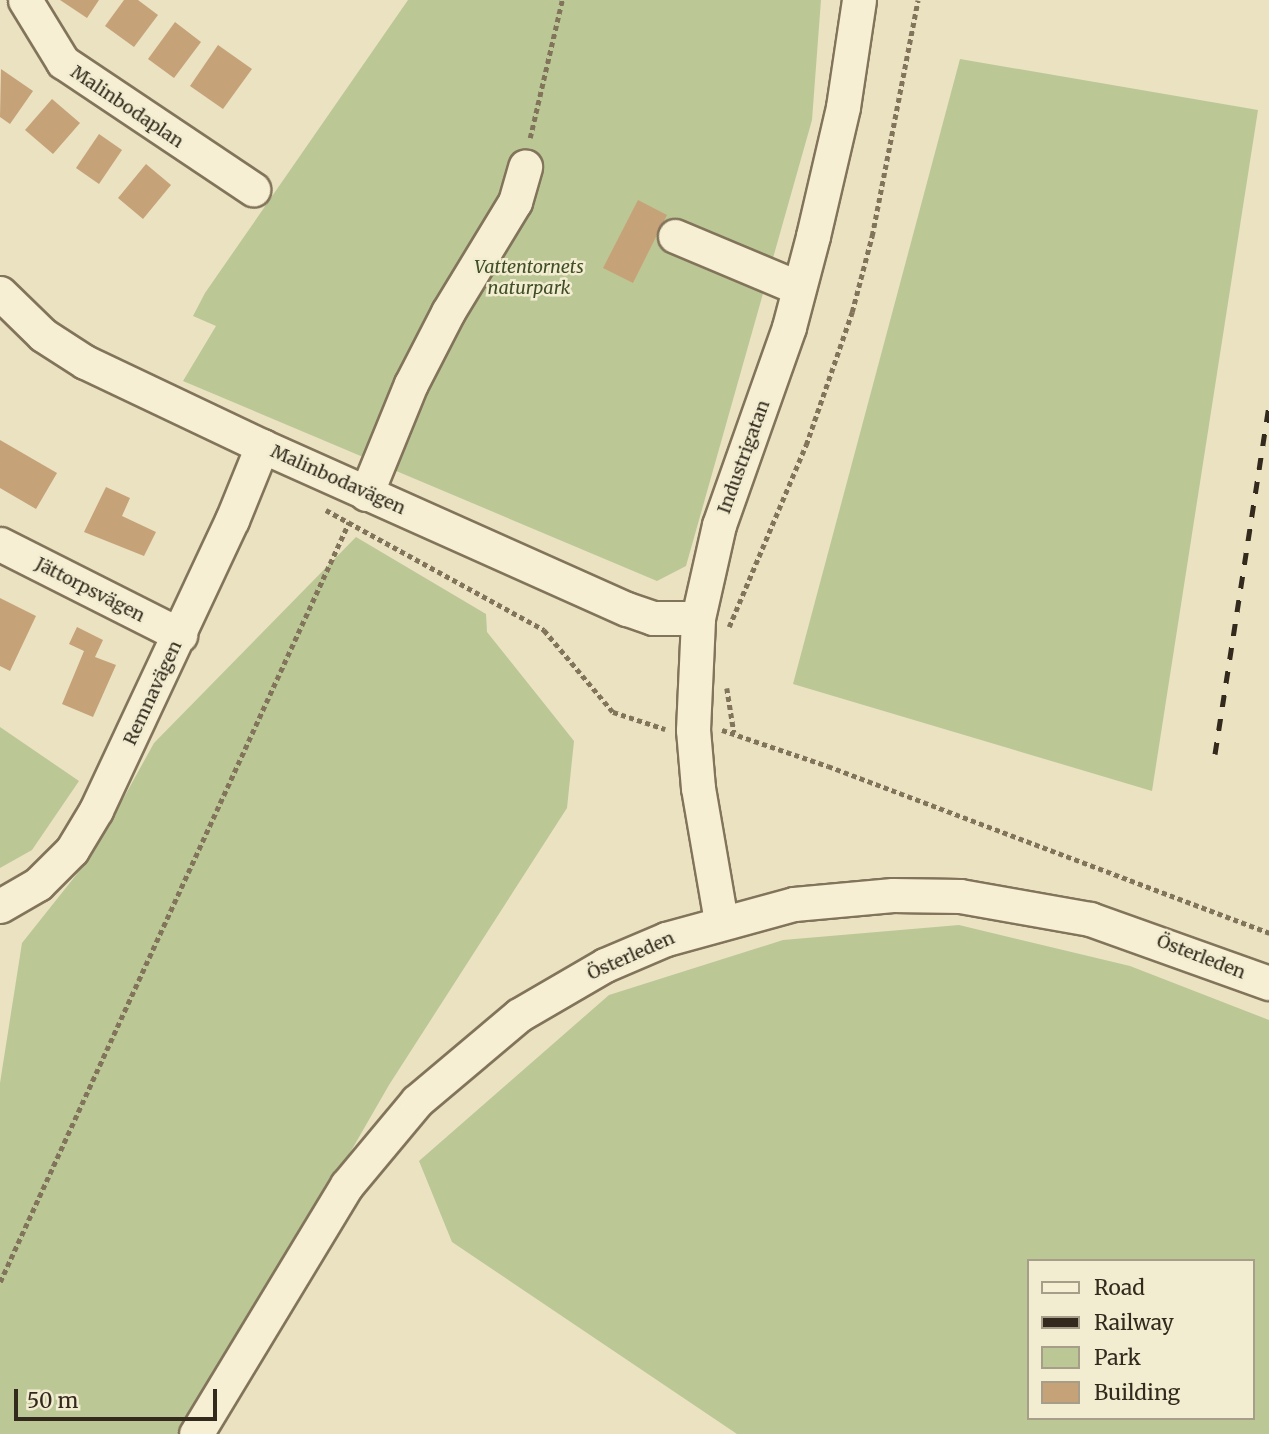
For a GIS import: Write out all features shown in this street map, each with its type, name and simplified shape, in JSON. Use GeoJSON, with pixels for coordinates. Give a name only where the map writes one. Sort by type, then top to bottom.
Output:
{"type":"FeatureCollection","features":[{"type":"Feature","properties":{"kind":"street","name":"Malinbodaplan"},"geometry":{"type":"LineString","coordinates":[[25,0],[62,62],[253,190]]}},
{"type":"Feature","properties":{"kind":"street","name":"Industrigatan"},"geometry":{"type":"LineString","coordinates":[[721,921],[698,788],[693,730],[698,618],[719,525],[746,457],[799,288],[843,107],[859,0]]}},
{"type":"Feature","properties":{"kind":"street"},"geometry":{"type":"LineString","coordinates":[[366,494],[411,384],[454,301],[515,202],[525,166]]}},
{"type":"Feature","properties":{"kind":"street"},"geometry":{"type":"LineString","coordinates":[[675,236],[799,288]]}},
{"type":"Feature","properties":{"kind":"street","name":"Malinbodavägen"},"geometry":{"type":"LineString","coordinates":[[0,293],[44,334],[85,362],[261,446],[627,609],[653,618],[698,618]]}},
{"type":"Feature","properties":{"kind":"street","name":"Remnavägen"},"geometry":{"type":"LineString","coordinates":[[0,906],[38,884],[72,850],[131,742],[261,446]]}},
{"type":"Feature","properties":{"kind":"street","name":"Jättorpsvägen"},"geometry":{"type":"LineString","coordinates":[[0,544],[180,635]]}},
{"type":"Feature","properties":{"kind":"street","name":"Österleden"},"geometry":{"type":"LineString","coordinates":[[196,1434],[332,1207],[417,1101],[466,1055],[547,998],[605,965],[721,921],[794,904],[860,896],[993,900],[1090,919],[1269,983]]}},
{"type":"Feature","properties":{"kind":"path"},"geometry":{"type":"LineString","coordinates":[[525,166],[562,0]]}},
{"type":"Feature","properties":{"kind":"path"},"geometry":{"type":"LineString","coordinates":[[726,636],[806,445],[852,312],[872,236],[918,0]]}},
{"type":"Feature","properties":{"kind":"path"},"geometry":{"type":"LineString","coordinates":[[0,1282],[349,522],[440,576],[544,630],[613,712],[657,729],[734,732],[1269,933]]}},
{"type":"Feature","properties":{"kind":"path"},"geometry":{"type":"LineString","coordinates":[[725,681],[734,732]]}},
{"type":"Feature","properties":{"kind":"green space","name":"Vattentornets naturpark"},"geometry":{"type":"Polygon","coordinates":[[[408,0],[821,0],[812,120],[686,566],[657,581],[183,381],[216,326],[193,316],[205,293],[408,0]]]}},
{"type":"Feature","properties":{"kind":"green space"},"geometry":{"type":"Polygon","coordinates":[[[960,59],[1258,110],[1152,791],[793,684],[960,59]]]}},
{"type":"Feature","properties":{"kind":"green space"},"geometry":{"type":"Polygon","coordinates":[[[356,537],[486,614],[487,632],[574,741],[567,808],[389,1085],[188,1434],[0,1434],[0,1083],[22,943],[92,855],[154,743],[356,537]]]}},
{"type":"Feature","properties":{"kind":"green space"},"geometry":{"type":"Polygon","coordinates":[[[0,727],[79,781],[32,850],[0,868],[0,727]]]}},
{"type":"Feature","properties":{"kind":"green space"},"geometry":{"type":"Polygon","coordinates":[[[959,925],[1130,966],[1269,1020],[1269,1434],[737,1434],[452,1242],[419,1161],[609,995],[783,940],[959,925]]]}},
{"type":"Feature","properties":{"kind":"building"},"geometry":{"type":"Polygon","coordinates":[[[60,0],[99,0],[87,18],[60,0]]]}},
{"type":"Feature","properties":{"kind":"building"},"geometry":{"type":"Polygon","coordinates":[[[124,0],[138,0],[158,15],[134,47],[105,26],[124,0]]]}},
{"type":"Feature","properties":{"kind":"building"},"geometry":{"type":"Polygon","coordinates":[[[175,22],[201,42],[174,78],[148,59],[175,22]]]}},
{"type":"Feature","properties":{"kind":"building"},"geometry":{"type":"Polygon","coordinates":[[[218,45],[252,69],[223,109],[190,86],[218,45]]]}},
{"type":"Feature","properties":{"kind":"building"},"geometry":{"type":"Polygon","coordinates":[[[1,69],[33,91],[10,124],[0,117],[1,69]]]}},
{"type":"Feature","properties":{"kind":"building"},"geometry":{"type":"Polygon","coordinates":[[[52,99],[80,123],[53,154],[25,130],[52,99]]]}},
{"type":"Feature","properties":{"kind":"building"},"geometry":{"type":"Polygon","coordinates":[[[99,134],[122,150],[99,184],[76,168],[99,134]]]}},
{"type":"Feature","properties":{"kind":"building"},"geometry":{"type":"Polygon","coordinates":[[[146,164],[171,185],[143,219],[118,198],[146,164]]]}},
{"type":"Feature","properties":{"kind":"building"},"geometry":{"type":"Polygon","coordinates":[[[638,200],[667,215],[633,283],[603,268],[638,200]]]}},
{"type":"Feature","properties":{"kind":"building"},"geometry":{"type":"Polygon","coordinates":[[[0,440],[57,473],[36,509],[0,488],[0,440]]]}},
{"type":"Feature","properties":{"kind":"building"},"geometry":{"type":"Polygon","coordinates":[[[106,487],[130,498],[122,516],[156,532],[144,556],[84,532],[106,487]]]}},
{"type":"Feature","properties":{"kind":"building"},"geometry":{"type":"Polygon","coordinates":[[[0,598],[36,616],[10,671],[0,666],[0,598]]]}},
{"type":"Feature","properties":{"kind":"building"},"geometry":{"type":"Polygon","coordinates":[[[77,627],[103,640],[95,657],[116,665],[93,717],[62,704],[84,651],[69,644],[77,627]]]}},
{"type":"Feature","properties":{"kind":"railway"},"geometry":{"type":"LineString","coordinates":[[1215,754],[1269,406]]}}]}
